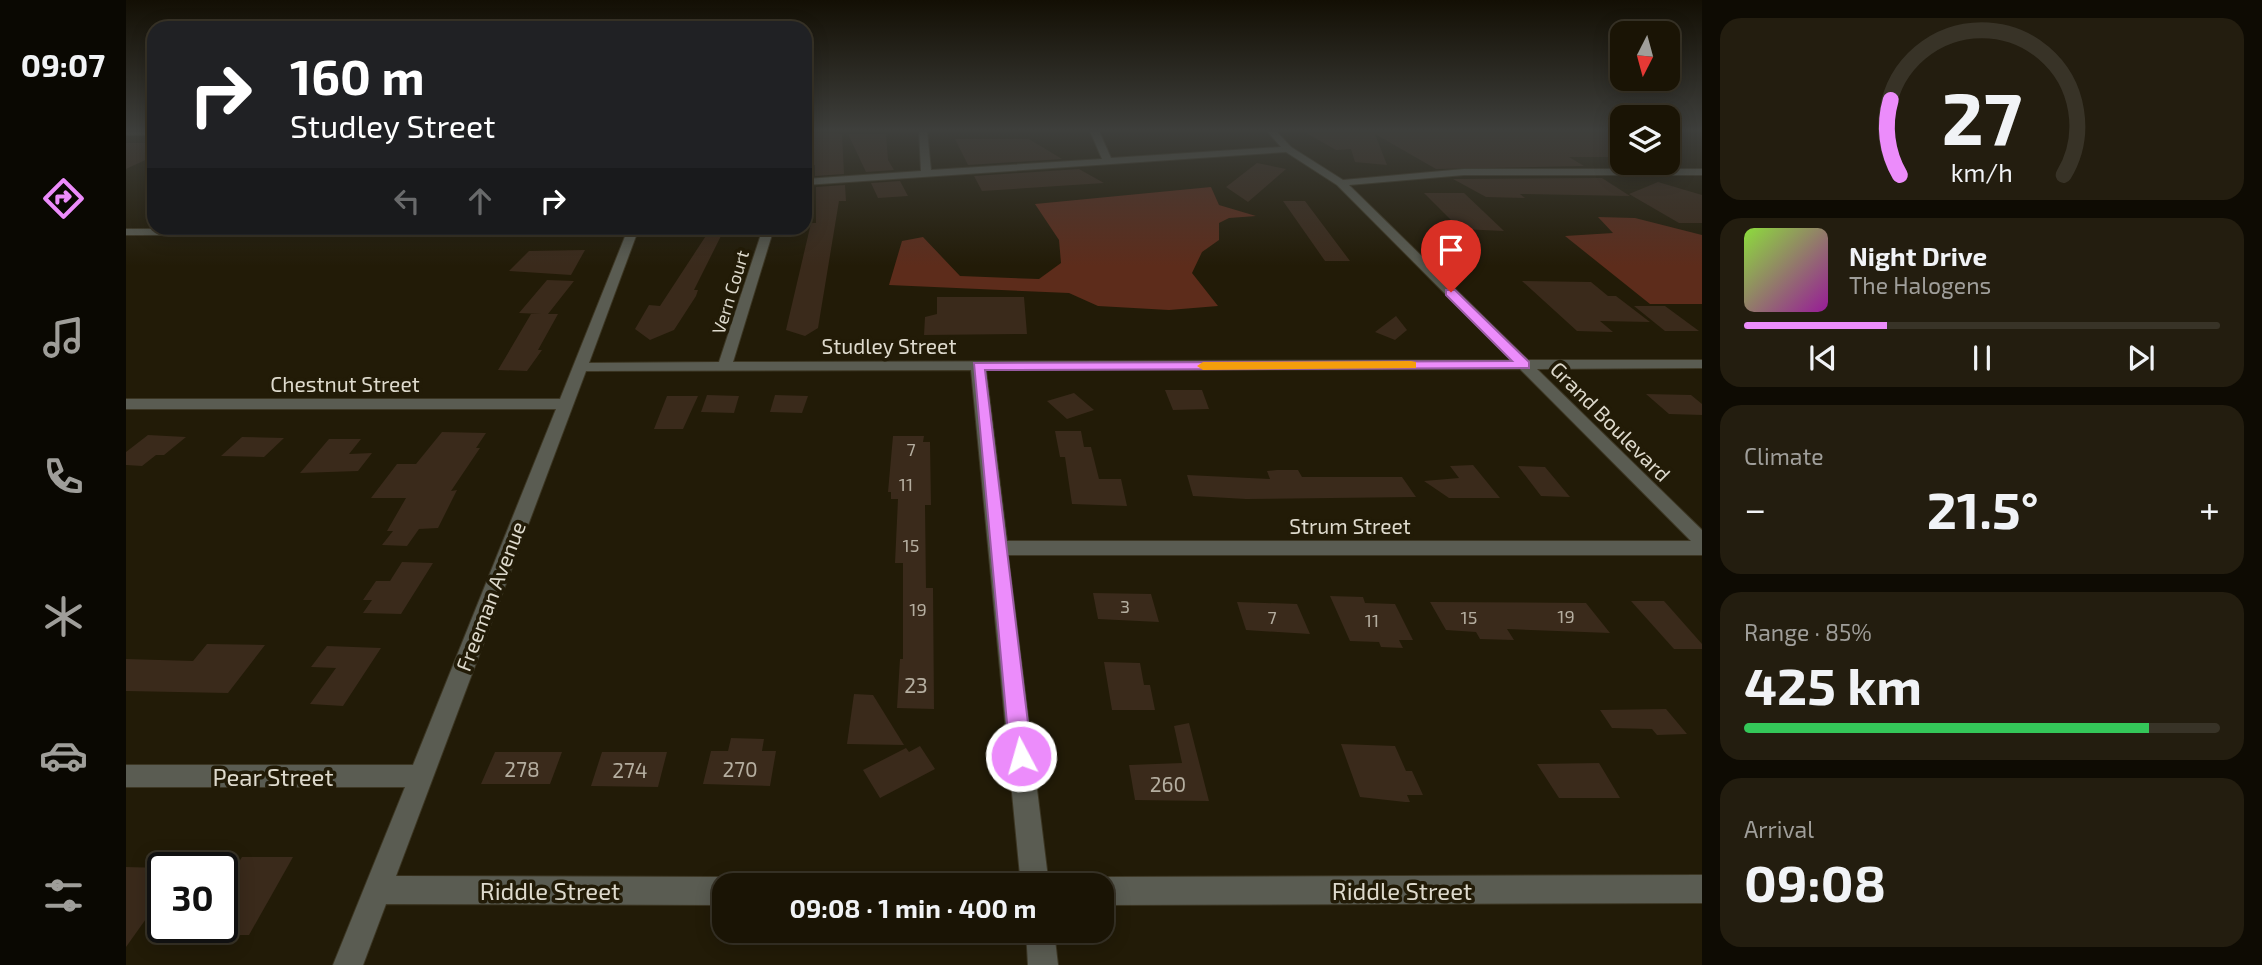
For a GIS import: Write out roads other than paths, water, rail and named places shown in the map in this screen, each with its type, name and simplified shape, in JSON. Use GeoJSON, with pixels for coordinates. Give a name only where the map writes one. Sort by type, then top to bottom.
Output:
{"type":"FeatureCollection","features":[{"type":"Feature","properties":{"kind":"street"},"geometry":{"type":"LineString","coordinates":[[812,182],[895,176]]}},
{"type":"Feature","properties":{"kind":"street","name":"Grand Boulevard"},"geometry":{"type":"LineString","coordinates":[[1330,176],[1341,183],[1702,541]]}},
{"type":"Feature","properties":{"kind":"street"},"geometry":{"type":"LineString","coordinates":[[1341,183],[1419,176]]}},
{"type":"Feature","properties":{"kind":"street"},"geometry":{"type":"LineString","coordinates":[[126,241],[147,228]]}},
{"type":"Feature","properties":{"kind":"street"},"geometry":{"type":"LineString","coordinates":[[126,232],[147,232]]}},
{"type":"Feature","properties":{"kind":"street","name":"Freeman Avenue"},"geometry":{"type":"LineString","coordinates":[[348,965],[631,235]]}},
{"type":"Feature","properties":{"kind":"street","name":"Vern Court"},"geometry":{"type":"LineString","coordinates":[[725,366],[766,235]]}},
{"type":"Feature","properties":{"kind":"street","name":"Studley Street"},"geometry":{"type":"LineString","coordinates":[[579,367],[1702,364]]}},
{"type":"Feature","properties":{"kind":"street"},"geometry":{"type":"LineString","coordinates":[[978,366],[1034,873]]}},
{"type":"Feature","properties":{"kind":"street","name":"Chestnut Street"},"geometry":{"type":"LineString","coordinates":[[126,404],[565,404]]}},
{"type":"Feature","properties":{"kind":"street","name":"Strum Street"},"geometry":{"type":"LineString","coordinates":[[998,548],[1702,548]]}},
{"type":"Feature","properties":{"kind":"street","name":"Pear Street"},"geometry":{"type":"LineString","coordinates":[[126,776],[420,776]]}},
{"type":"Feature","properties":{"kind":"street","name":"Riddle Street"},"geometry":{"type":"LineString","coordinates":[[1114,891],[1702,889]]}},
{"type":"Feature","properties":{"kind":"street","name":"Riddle Street"},"geometry":{"type":"LineString","coordinates":[[376,890],[712,891]]}},
{"type":"Feature","properties":{"kind":"street"},"geometry":{"type":"LineString","coordinates":[[1041,943],[1043,965]]}}]}
